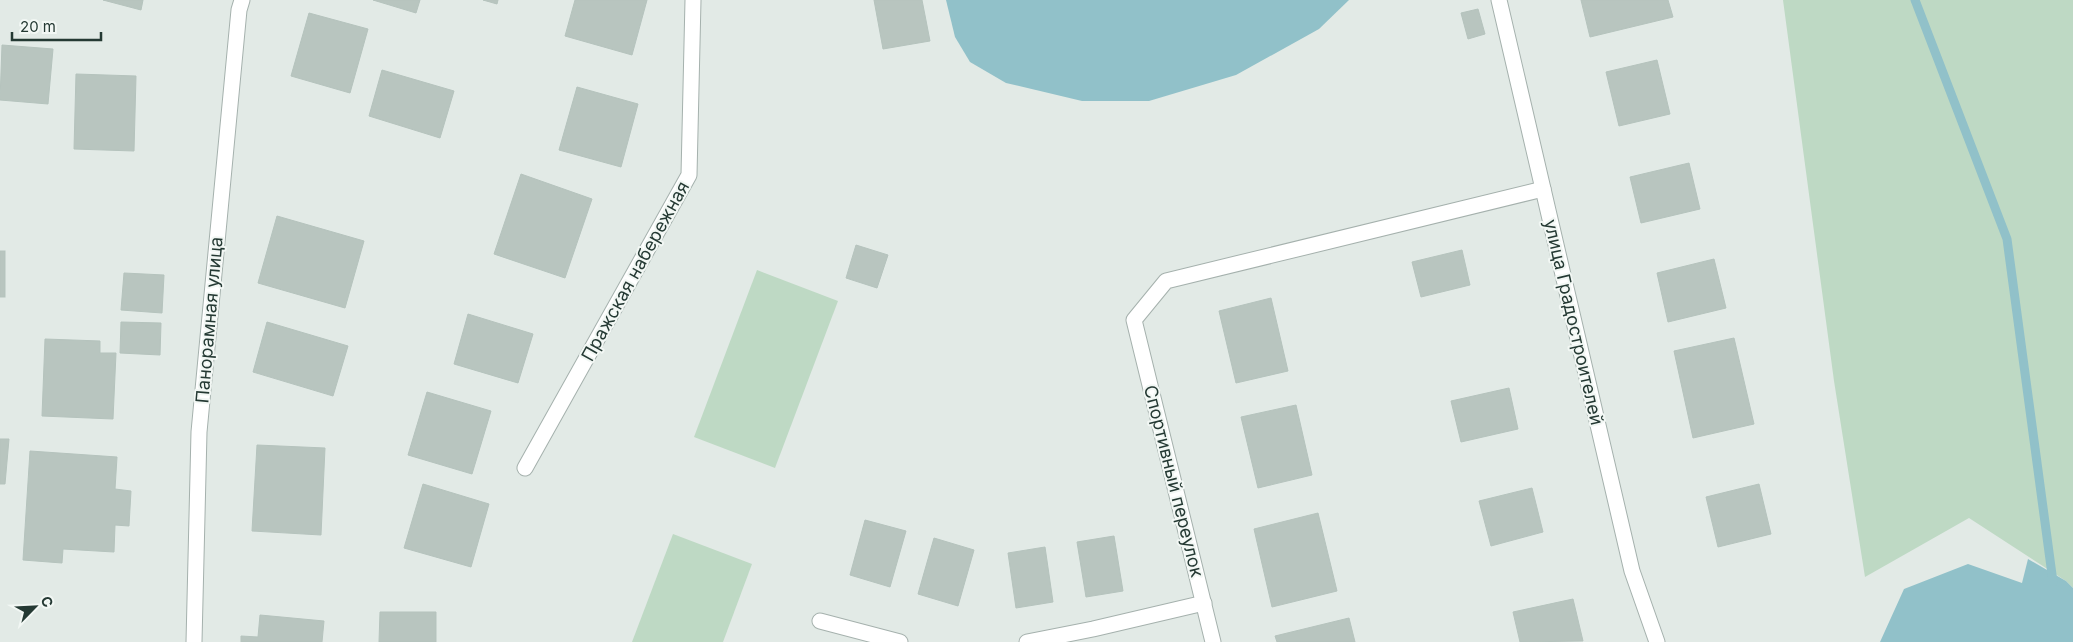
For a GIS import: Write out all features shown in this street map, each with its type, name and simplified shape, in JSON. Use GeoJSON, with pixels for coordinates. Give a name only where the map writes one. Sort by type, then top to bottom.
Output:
{"type":"FeatureCollection","features":[{"type":"Feature","properties":{"kind":"street","name":"Панорамная улица"},"geometry":{"type":"LineString","coordinates":[[194,642],[199,432],[239,10],[242,0]]}},
{"type":"Feature","properties":{"kind":"street","name":"Пражская набережная"},"geometry":{"type":"LineString","coordinates":[[525,468],[689,175],[693,0]]}},
{"type":"Feature","properties":{"kind":"street","name":"улица Градостроителей"},"geometry":{"type":"LineString","coordinates":[[1499,0],[1632,571],[1657,642]]}},
{"type":"Feature","properties":{"kind":"street","name":"Спортивный переулок"},"geometry":{"type":"LineString","coordinates":[[1213,642],[1134,320],[1166,281],[1543,189]]}},
{"type":"Feature","properties":{"kind":"street"},"geometry":{"type":"LineString","coordinates":[[1027,642],[1093,629],[1204,603]]}},
{"type":"Feature","properties":{"kind":"street"},"geometry":{"type":"LineString","coordinates":[[820,621],[900,642]]}},
{"type":"Feature","properties":{"kind":"green space"},"geometry":{"type":"Polygon","coordinates":[[[1783,0],[2073,0],[2073,588],[2066,581],[1969,518],[1865,577],[1834,381],[1783,0]]]}},
{"type":"Feature","properties":{"kind":"green space"},"geometry":{"type":"Polygon","coordinates":[[[757,270],[838,301],[775,468],[694,437],[757,270]]]}},
{"type":"Feature","properties":{"kind":"green space"},"geometry":{"type":"Polygon","coordinates":[[[673,534],[752,564],[723,642],[632,642],[673,534]]]}},
{"type":"Feature","properties":{"kind":"water"},"geometry":{"type":"Polygon","coordinates":[[[946,0],[1349,0],[1319,29],[1236,75],[1149,101],[1082,101],[1006,83],[970,62],[955,37],[946,0]]]}},
{"type":"Feature","properties":{"kind":"water"},"geometry":{"type":"Polygon","coordinates":[[[2028,559],[2066,581],[2073,588],[2073,642],[1880,642],[1904,589],[1968,564],[2022,583],[2028,559]]]}},
{"type":"Feature","properties":{"kind":"building"},"geometry":{"type":"Polygon","coordinates":[[[103,0],[143,0],[141,10],[103,0]]]}},
{"type":"Feature","properties":{"kind":"building"},"geometry":{"type":"Polygon","coordinates":[[[373,0],[420,0],[416,13],[373,0]]]}},
{"type":"Feature","properties":{"kind":"building"},"geometry":{"type":"Polygon","coordinates":[[[483,0],[498,0],[497,4],[483,0]]]}},
{"type":"Feature","properties":{"kind":"building"},"geometry":{"type":"Polygon","coordinates":[[[575,0],[647,0],[632,55],[565,36],[575,0]]]}},
{"type":"Feature","properties":{"kind":"building"},"geometry":{"type":"Polygon","coordinates":[[[874,0],[922,0],[930,41],[883,49],[874,0]]]}},
{"type":"Feature","properties":{"kind":"building"},"geometry":{"type":"Polygon","coordinates":[[[1581,0],[1668,0],[1673,17],[1590,37],[1581,0]]]}},
{"type":"Feature","properties":{"kind":"building"},"geometry":{"type":"Polygon","coordinates":[[[1478,9],[1485,34],[1468,39],[1461,13],[1478,9]]]}},
{"type":"Feature","properties":{"kind":"building"},"geometry":{"type":"Polygon","coordinates":[[[309,13],[368,29],[350,93],[291,76],[309,13]]]}},
{"type":"Feature","properties":{"kind":"building"},"geometry":{"type":"Polygon","coordinates":[[[2,45],[53,49],[48,104],[0,100],[2,45]]]}},
{"type":"Feature","properties":{"kind":"building"},"geometry":{"type":"Polygon","coordinates":[[[1657,60],[1670,114],[1619,126],[1606,72],[1657,60]]]}},
{"type":"Feature","properties":{"kind":"building"},"geometry":{"type":"Polygon","coordinates":[[[382,70],[454,91],[440,138],[369,116],[382,70]]]}},
{"type":"Feature","properties":{"kind":"building"},"geometry":{"type":"Polygon","coordinates":[[[76,74],[136,76],[134,151],[74,149],[76,74]]]}},
{"type":"Feature","properties":{"kind":"building"},"geometry":{"type":"Polygon","coordinates":[[[577,87],[638,104],[621,167],[559,150],[577,87]]]}},
{"type":"Feature","properties":{"kind":"building"},"geometry":{"type":"Polygon","coordinates":[[[1689,163],[1700,209],[1641,223],[1630,177],[1689,163]]]}},
{"type":"Feature","properties":{"kind":"building"},"geometry":{"type":"Polygon","coordinates":[[[521,174],[592,199],[565,278],[494,254],[521,174]]]}},
{"type":"Feature","properties":{"kind":"building"},"geometry":{"type":"Polygon","coordinates":[[[277,216],[364,241],[345,308],[258,283],[277,216]]]}},
{"type":"Feature","properties":{"kind":"building"},"geometry":{"type":"Polygon","coordinates":[[[856,245],[888,255],[877,288],[846,278],[856,245]]]}},
{"type":"Feature","properties":{"kind":"building"},"geometry":{"type":"Polygon","coordinates":[[[1462,250],[1470,285],[1421,297],[1412,262],[1462,250]]]}},
{"type":"Feature","properties":{"kind":"building"},"geometry":{"type":"Polygon","coordinates":[[[0,251],[5,251],[5,297],[0,297],[0,251]]]}},
{"type":"Feature","properties":{"kind":"building"},"geometry":{"type":"Polygon","coordinates":[[[1714,259],[1726,308],[1668,322],[1657,273],[1714,259]]]}},
{"type":"Feature","properties":{"kind":"building"},"geometry":{"type":"Polygon","coordinates":[[[124,273],[164,275],[162,313],[121,310],[124,273]]]}},
{"type":"Feature","properties":{"kind":"building"},"geometry":{"type":"Polygon","coordinates":[[[1271,298],[1288,371],[1236,383],[1219,311],[1271,298]]]}},
{"type":"Feature","properties":{"kind":"building"},"geometry":{"type":"Polygon","coordinates":[[[468,314],[533,334],[518,383],[454,364],[468,314]]]}},
{"type":"Feature","properties":{"kind":"building"},"geometry":{"type":"Polygon","coordinates":[[[121,322],[161,323],[160,355],[120,353],[121,322]]]}},
{"type":"Feature","properties":{"kind":"building"},"geometry":{"type":"Polygon","coordinates":[[[267,322],[348,346],[333,396],[253,372],[267,322]]]}},
{"type":"Feature","properties":{"kind":"building"},"geometry":{"type":"Polygon","coordinates":[[[1734,338],[1754,424],[1693,438],[1674,351],[1734,338]]]}},
{"type":"Feature","properties":{"kind":"building"},"geometry":{"type":"Polygon","coordinates":[[[45,339],[100,341],[100,353],[116,353],[113,419],[42,416],[45,339]]]}},
{"type":"Feature","properties":{"kind":"building"},"geometry":{"type":"Polygon","coordinates":[[[1509,388],[1518,429],[1461,442],[1451,401],[1509,388]]]}},
{"type":"Feature","properties":{"kind":"building"},"geometry":{"type":"Polygon","coordinates":[[[427,392],[491,411],[472,474],[408,455],[427,392]]]}},
{"type":"Feature","properties":{"kind":"building"},"geometry":{"type":"Polygon","coordinates":[[[1296,405],[1312,475],[1258,488],[1241,417],[1296,405]]]}},
{"type":"Feature","properties":{"kind":"building"},"geometry":{"type":"Polygon","coordinates":[[[0,439],[9,439],[5,484],[0,484],[0,439]]]}},
{"type":"Feature","properties":{"kind":"building"},"geometry":{"type":"Polygon","coordinates":[[[257,445],[325,448],[321,535],[252,531],[257,445]]]}},
{"type":"Feature","properties":{"kind":"building"},"geometry":{"type":"Polygon","coordinates":[[[30,451],[117,457],[115,489],[131,491],[129,526],[115,525],[114,552],[63,549],[62,563],[23,560],[30,451]]]}},
{"type":"Feature","properties":{"kind":"building"},"geometry":{"type":"Polygon","coordinates":[[[423,484],[489,504],[471,567],[404,548],[423,484]]]}},
{"type":"Feature","properties":{"kind":"building"},"geometry":{"type":"Polygon","coordinates":[[[1759,484],[1771,534],[1718,547],[1706,497],[1759,484]]]}},
{"type":"Feature","properties":{"kind":"building"},"geometry":{"type":"Polygon","coordinates":[[[1532,488],[1543,532],[1491,546],[1479,501],[1532,488]]]}},
{"type":"Feature","properties":{"kind":"building"},"geometry":{"type":"Polygon","coordinates":[[[1318,513],[1337,591],[1272,607],[1254,529],[1318,513]]]}},
{"type":"Feature","properties":{"kind":"building"},"geometry":{"type":"Polygon","coordinates":[[[865,520],[906,531],[890,587],[850,575],[865,520]]]}},
{"type":"Feature","properties":{"kind":"building"},"geometry":{"type":"Polygon","coordinates":[[[1114,536],[1123,591],[1086,597],[1077,542],[1114,536]]]}},
{"type":"Feature","properties":{"kind":"building"},"geometry":{"type":"Polygon","coordinates":[[[934,538],[974,550],[958,606],[918,594],[934,538]]]}},
{"type":"Feature","properties":{"kind":"building"},"geometry":{"type":"Polygon","coordinates":[[[1045,547],[1053,602],[1016,608],[1008,553],[1045,547]]]}},
{"type":"Feature","properties":{"kind":"building"},"geometry":{"type":"Polygon","coordinates":[[[1573,599],[1583,641],[1520,642],[1513,612],[1573,599]]]}},
{"type":"Feature","properties":{"kind":"building"},"geometry":{"type":"Polygon","coordinates":[[[380,612],[436,612],[436,642],[379,642],[380,612]]]}},
{"type":"Feature","properties":{"kind":"building"},"geometry":{"type":"Polygon","coordinates":[[[260,615],[324,621],[322,642],[241,642],[241,636],[258,637],[260,615]]]}},
{"type":"Feature","properties":{"kind":"building"},"geometry":{"type":"Polygon","coordinates":[[[1349,618],[1355,642],[1277,642],[1275,636],[1349,618]]]}},
{"type":"Feature","properties":{"kind":"waterway"},"geometry":{"type":"LineString","coordinates":[[1915,0],[2007,239],[2053,582]]}}]}
